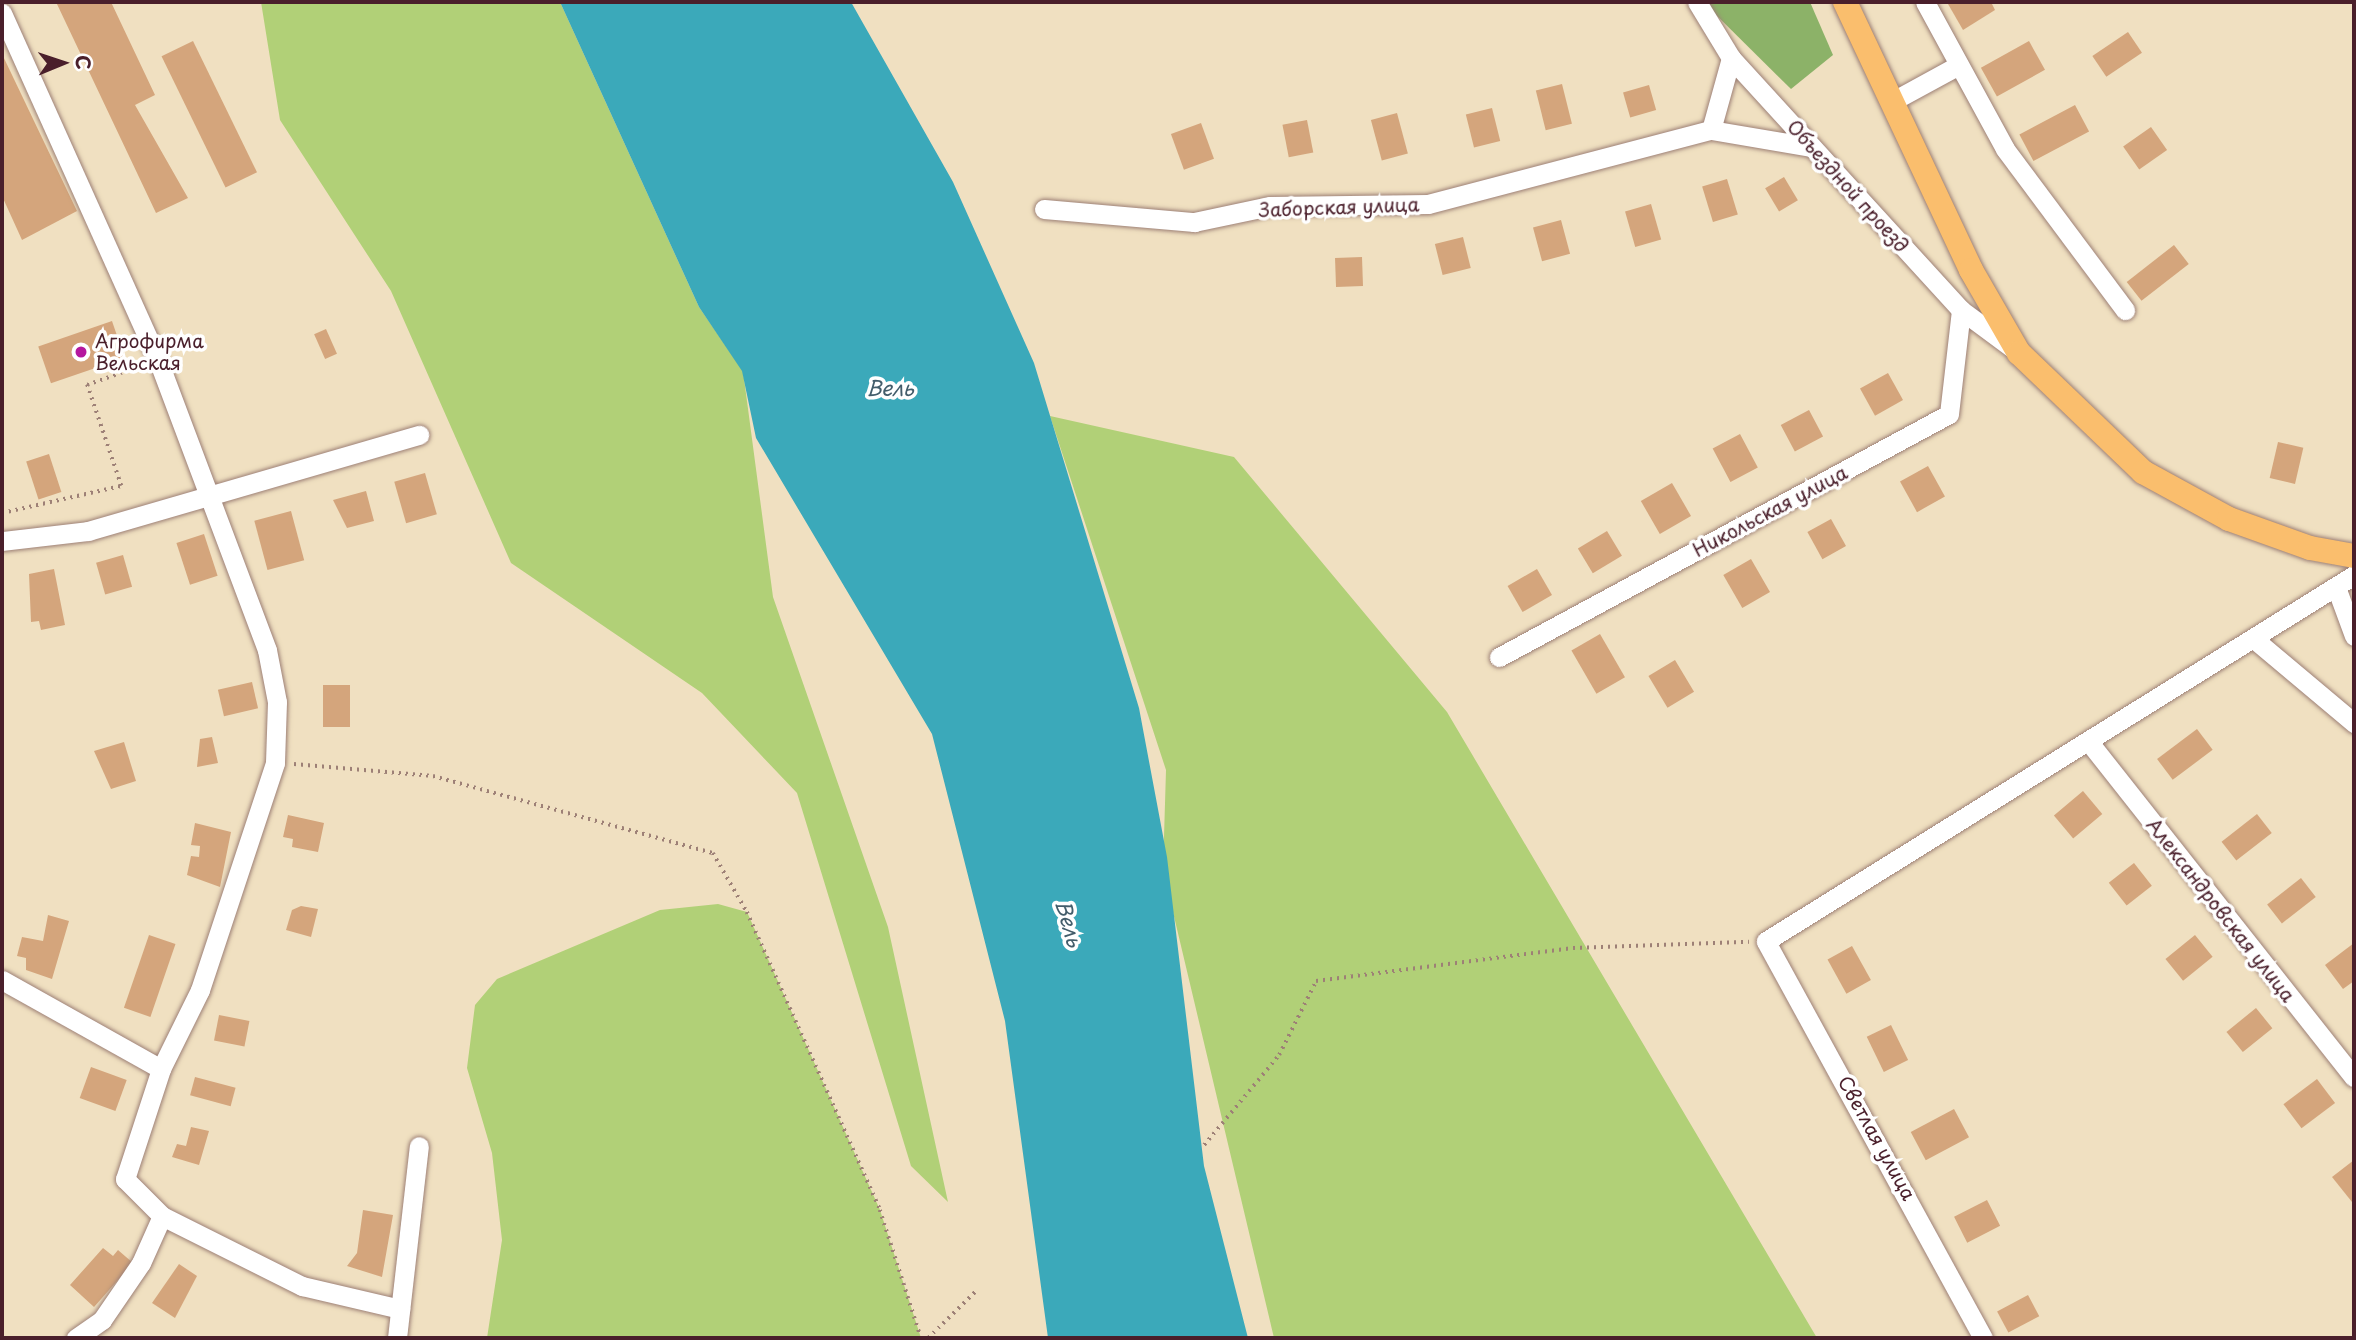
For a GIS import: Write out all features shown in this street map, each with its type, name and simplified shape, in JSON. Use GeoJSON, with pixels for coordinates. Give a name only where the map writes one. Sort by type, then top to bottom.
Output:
{"type":"FeatureCollection","features":[{"type":"Feature","properties":{"kind":"main road"},"geometry":{"type":"LineString","coordinates":[[1844,2],[1971,270],[2019,353],[2143,472],[2229,519],[2310,548],[2354,556]]}},
{"type":"Feature","properties":{"kind":"street"},"geometry":{"type":"LineString","coordinates":[[1681,2],[1700,8]]}},
{"type":"Feature","properties":{"kind":"street"},"geometry":{"type":"LineString","coordinates":[[1925,2],[2005,149],[2125,310]]}},
{"type":"Feature","properties":{"kind":"street","name":"Объездной проезд"},"geometry":{"type":"LineString","coordinates":[[1700,8],[1731,58],[1961,310],[2019,353]]}},
{"type":"Feature","properties":{"kind":"street"},"geometry":{"type":"LineString","coordinates":[[2,13],[158,360],[211,494],[267,650],[277,702],[275,763],[200,990],[161,1069],[125,1179],[162,1216],[302,1286],[400,1309]]}},
{"type":"Feature","properties":{"kind":"street"},"geometry":{"type":"LineString","coordinates":[[1731,58],[1711,130],[1811,147]]}},
{"type":"Feature","properties":{"kind":"street"},"geometry":{"type":"LineString","coordinates":[[1891,102],[1959,65]]}},
{"type":"Feature","properties":{"kind":"street","name":"Заборская улица"},"geometry":{"type":"LineString","coordinates":[[1044,209],[1194,222],[1270,206],[1428,204],[1711,130]]}},
{"type":"Feature","properties":{"kind":"street","name":"Никольская улица"},"geometry":{"type":"LineString","coordinates":[[1499,657],[1949,414],[1961,310]]}},
{"type":"Feature","properties":{"kind":"street"},"geometry":{"type":"LineString","coordinates":[[2,541],[88,531],[419,435]]}},
{"type":"Feature","properties":{"kind":"street"},"geometry":{"type":"LineString","coordinates":[[1766,941],[2089,743],[2354,575]]}},
{"type":"Feature","properties":{"kind":"street"},"geometry":{"type":"LineString","coordinates":[[2336,587],[2354,636]]}},
{"type":"Feature","properties":{"kind":"street"},"geometry":{"type":"LineString","coordinates":[[2254,639],[2354,723]]}},
{"type":"Feature","properties":{"kind":"street","name":"Александровская улица"},"geometry":{"type":"LineString","coordinates":[[2089,743],[2354,1077]]}},
{"type":"Feature","properties":{"kind":"street","name":"Светлая улица"},"geometry":{"type":"LineString","coordinates":[[1766,941],[1983,1338]]}},
{"type":"Feature","properties":{"kind":"street"},"geometry":{"type":"LineString","coordinates":[[2,980],[161,1069]]}},
{"type":"Feature","properties":{"kind":"street"},"geometry":{"type":"LineString","coordinates":[[397,1338],[419,1146]]}},
{"type":"Feature","properties":{"kind":"street"},"geometry":{"type":"LineString","coordinates":[[76,1338],[102,1320],[141,1264],[162,1216]]}},
{"type":"Feature","properties":{"kind":"path"},"geometry":{"type":"LineString","coordinates":[[2,513],[121,486],[87,386],[158,360]]}},
{"type":"Feature","properties":{"kind":"path"},"geometry":{"type":"LineString","coordinates":[[275,763],[433,776],[713,853],[747,912],[880,1210],[921,1338]]}},
{"type":"Feature","properties":{"kind":"path"},"geometry":{"type":"LineString","coordinates":[[1204,1145],[1279,1055],[1316,981],[1573,948],[1766,941]]}},
{"type":"Feature","properties":{"kind":"path"},"geometry":{"type":"LineString","coordinates":[[928,1338],[975,1292]]}},
{"type":"Feature","properties":{"kind":"green space"},"geometry":{"type":"Polygon","coordinates":[[[261,2],[560,2],[699,307],[743,371],[773,597],[888,927],[948,1202],[911,1166],[797,793],[702,693],[511,563],[391,291],[280,120],[261,2]]]}},
{"type":"Feature","properties":{"kind":"green space"},"geometry":{"type":"Polygon","coordinates":[[[1703,2],[1810,2],[1833,55],[1791,89],[1703,2]]]}},
{"type":"Feature","properties":{"kind":"green space"},"geometry":{"type":"Polygon","coordinates":[[[1050,416],[1234,457],[1447,712],[1817,1338],[1274,1338],[1163,870],[1166,770],[1050,416]]]}},
{"type":"Feature","properties":{"kind":"green space"},"geometry":{"type":"Polygon","coordinates":[[[718,904],[747,912],[880,1210],[921,1338],[487,1338],[502,1240],[492,1153],[467,1068],[475,1005],[497,979],[660,910],[718,904]]]}},
{"type":"Feature","properties":{"kind":"water","name":"Вель"},"geometry":{"type":"Polygon","coordinates":[[[560,2],[851,2],[953,182],[1034,363],[1139,708],[1167,857],[1204,1166],[1248,1338],[1048,1338],[1005,1021],[932,734],[756,438],[742,371],[699,307],[560,2]]]}},
{"type":"Feature","properties":{"kind":"building"},"geometry":{"type":"Polygon","coordinates":[[[56,2],[111,2],[155,95],[135,105],[188,198],[156,213],[56,2]]]}},
{"type":"Feature","properties":{"kind":"building"},"geometry":{"type":"Polygon","coordinates":[[[1991,2],[1995,10],[1963,30],[1948,4],[1991,2]]]}},
{"type":"Feature","properties":{"kind":"building"},"geometry":{"type":"Polygon","coordinates":[[[2128,32],[2142,53],[2106,77],[2092,56],[2128,32]]]}},
{"type":"Feature","properties":{"kind":"building"},"geometry":{"type":"Polygon","coordinates":[[[193,41],[257,172],[226,188],[162,56],[193,41]]]}},
{"type":"Feature","properties":{"kind":"building"},"geometry":{"type":"Polygon","coordinates":[[[2029,41],[2045,70],[1997,97],[1981,68],[2029,41]]]}},
{"type":"Feature","properties":{"kind":"building"},"geometry":{"type":"Polygon","coordinates":[[[2,54],[77,211],[22,240],[2,196],[2,54]]]}},
{"type":"Feature","properties":{"kind":"building"},"geometry":{"type":"Polygon","coordinates":[[[1562,84],[1572,124],[1546,130],[1536,91],[1562,84]]]}},
{"type":"Feature","properties":{"kind":"building"},"geometry":{"type":"Polygon","coordinates":[[[1649,85],[1656,110],[1630,117],[1623,92],[1649,85]]]}},
{"type":"Feature","properties":{"kind":"building"},"geometry":{"type":"Polygon","coordinates":[[[2075,105],[2089,131],[2033,161],[2019,135],[2075,105]]]}},
{"type":"Feature","properties":{"kind":"building"},"geometry":{"type":"Polygon","coordinates":[[[1492,108],[1500,141],[1474,148],[1466,115],[1492,108]]]}},
{"type":"Feature","properties":{"kind":"building"},"geometry":{"type":"Polygon","coordinates":[[[1397,113],[1408,154],[1382,161],[1371,120],[1397,113]]]}},
{"type":"Feature","properties":{"kind":"building"},"geometry":{"type":"Polygon","coordinates":[[[1307,120],[1313,152],[1289,157],[1282,125],[1307,120]]]}},
{"type":"Feature","properties":{"kind":"building"},"geometry":{"type":"Polygon","coordinates":[[[1201,123],[1214,159],[1184,170],[1171,134],[1201,123]]]}},
{"type":"Feature","properties":{"kind":"building"},"geometry":{"type":"Polygon","coordinates":[[[2151,127],[2167,150],[2139,169],[2123,147],[2151,127]]]}},
{"type":"Feature","properties":{"kind":"building"},"geometry":{"type":"Polygon","coordinates":[[[1784,177],[1798,200],[1779,211],[1765,188],[1784,177]]]}},
{"type":"Feature","properties":{"kind":"building"},"geometry":{"type":"Polygon","coordinates":[[[1727,179],[1738,214],[1713,222],[1702,187],[1727,179]]]}},
{"type":"Feature","properties":{"kind":"building"},"geometry":{"type":"Polygon","coordinates":[[[1651,204],[1661,240],[1635,247],[1625,211],[1651,204]]]}},
{"type":"Feature","properties":{"kind":"building"},"geometry":{"type":"Polygon","coordinates":[[[1561,220],[1570,254],[1542,261],[1533,228],[1561,220]]]}},
{"type":"Feature","properties":{"kind":"building"},"geometry":{"type":"Polygon","coordinates":[[[1463,237],[1471,268],[1443,275],[1435,244],[1463,237]]]}},
{"type":"Feature","properties":{"kind":"building"},"geometry":{"type":"Polygon","coordinates":[[[2174,245],[2189,264],[2141,301],[2127,282],[2174,245]]]}},
{"type":"Feature","properties":{"kind":"building"},"geometry":{"type":"Polygon","coordinates":[[[1362,257],[1363,286],[1336,287],[1335,258],[1362,257]]]}},
{"type":"Feature","properties":{"kind":"building","name":"Агрофирма Вельская"},"geometry":{"type":"Polygon","coordinates":[[[112,321],[125,358],[51,383],[38,346],[112,321]]]}},
{"type":"Feature","properties":{"kind":"building"},"geometry":{"type":"Polygon","coordinates":[[[326,329],[337,354],[325,359],[314,334],[326,329]]]}},
{"type":"Feature","properties":{"kind":"building"},"geometry":{"type":"Polygon","coordinates":[[[1888,373],[1903,400],[1875,416],[1860,389],[1888,373]]]}},
{"type":"Feature","properties":{"kind":"building"},"geometry":{"type":"Polygon","coordinates":[[[1809,410],[1823,436],[1795,452],[1781,425],[1809,410]]]}},
{"type":"Feature","properties":{"kind":"building"},"geometry":{"type":"Polygon","coordinates":[[[1740,434],[1758,468],[1730,482],[1713,449],[1740,434]]]}},
{"type":"Feature","properties":{"kind":"building"},"geometry":{"type":"Polygon","coordinates":[[[2278,442],[2303,448],[2295,484],[2270,478],[2278,442]]]}},
{"type":"Feature","properties":{"kind":"building"},"geometry":{"type":"Polygon","coordinates":[[[49,454],[61,492],[39,499],[26,461],[49,454]]]}},
{"type":"Feature","properties":{"kind":"building"},"geometry":{"type":"Polygon","coordinates":[[[1928,466],[1945,497],[1917,512],[1900,482],[1928,466]]]}},
{"type":"Feature","properties":{"kind":"building"},"geometry":{"type":"Polygon","coordinates":[[[425,473],[437,514],[406,523],[394,482],[425,473]]]}},
{"type":"Feature","properties":{"kind":"building"},"geometry":{"type":"Polygon","coordinates":[[[1672,483],[1691,516],[1660,534],[1641,501],[1672,483]]]}},
{"type":"Feature","properties":{"kind":"building"},"geometry":{"type":"Polygon","coordinates":[[[366,491],[374,521],[347,528],[333,500],[366,491]]]}},
{"type":"Feature","properties":{"kind":"building"},"geometry":{"type":"Polygon","coordinates":[[[291,511],[304,560],[267,570],[254,521],[291,511]]]}},
{"type":"Feature","properties":{"kind":"building"},"geometry":{"type":"Polygon","coordinates":[[[1831,519],[1846,546],[1822,559],[1807,532],[1831,519]]]}},
{"type":"Feature","properties":{"kind":"building"},"geometry":{"type":"Polygon","coordinates":[[[1607,531],[1622,556],[1593,573],[1578,549],[1607,531]]]}},
{"type":"Feature","properties":{"kind":"building"},"geometry":{"type":"Polygon","coordinates":[[[204,534],[218,576],[190,585],[176,543],[204,534]]]}},
{"type":"Feature","properties":{"kind":"building"},"geometry":{"type":"Polygon","coordinates":[[[123,555],[132,587],[105,594],[96,563],[123,555]]]}},
{"type":"Feature","properties":{"kind":"building"},"geometry":{"type":"Polygon","coordinates":[[[1751,559],[1770,592],[1742,608],[1723,575],[1751,559]]]}},
{"type":"Feature","properties":{"kind":"building"},"geometry":{"type":"Polygon","coordinates":[[[54,569],[65,625],[41,630],[39,621],[31,622],[29,574],[54,569]]]}},
{"type":"Feature","properties":{"kind":"building"},"geometry":{"type":"Polygon","coordinates":[[[1537,569],[1552,595],[1523,612],[1508,586],[1537,569]]]}},
{"type":"Feature","properties":{"kind":"building"},"geometry":{"type":"Polygon","coordinates":[[[1600,634],[1625,677],[1596,694],[1571,650],[1600,634]]]}},
{"type":"Feature","properties":{"kind":"building"},"geometry":{"type":"Polygon","coordinates":[[[1675,660],[1694,692],[1667,708],[1648,676],[1675,660]]]}},
{"type":"Feature","properties":{"kind":"building"},"geometry":{"type":"Polygon","coordinates":[[[252,682],[258,708],[224,716],[218,690],[252,682]]]}},
{"type":"Feature","properties":{"kind":"building"},"geometry":{"type":"Polygon","coordinates":[[[323,685],[350,685],[350,727],[323,727],[323,685]]]}},
{"type":"Feature","properties":{"kind":"building"},"geometry":{"type":"Polygon","coordinates":[[[2197,729],[2213,750],[2173,780],[2157,759],[2197,729]]]}},
{"type":"Feature","properties":{"kind":"building"},"geometry":{"type":"Polygon","coordinates":[[[212,737],[218,763],[197,767],[200,739],[212,737]]]}},
{"type":"Feature","properties":{"kind":"building"},"geometry":{"type":"Polygon","coordinates":[[[124,742],[136,781],[111,789],[94,751],[124,742]]]}},
{"type":"Feature","properties":{"kind":"building"},"geometry":{"type":"Polygon","coordinates":[[[2083,791],[2102,814],[2073,838],[2054,815],[2083,791]]]}},
{"type":"Feature","properties":{"kind":"building"},"geometry":{"type":"Polygon","coordinates":[[[2257,814],[2272,833],[2236,861],[2222,842],[2257,814]]]}},
{"type":"Feature","properties":{"kind":"building"},"geometry":{"type":"Polygon","coordinates":[[[288,815],[324,823],[318,852],[292,847],[293,839],[283,837],[288,815]]]}},
{"type":"Feature","properties":{"kind":"building"},"geometry":{"type":"Polygon","coordinates":[[[195,823],[231,832],[220,887],[187,875],[191,856],[199,857],[200,846],[191,845],[195,823]]]}},
{"type":"Feature","properties":{"kind":"building"},"geometry":{"type":"Polygon","coordinates":[[[2134,863],[2152,886],[2127,906],[2109,883],[2134,863]]]}},
{"type":"Feature","properties":{"kind":"building"},"geometry":{"type":"Polygon","coordinates":[[[2301,878],[2316,897],[2282,923],[2267,904],[2301,878]]]}},
{"type":"Feature","properties":{"kind":"building"},"geometry":{"type":"Polygon","coordinates":[[[301,906],[318,909],[311,937],[286,930],[292,910],[301,906]]]}},
{"type":"Feature","properties":{"kind":"building"},"geometry":{"type":"Polygon","coordinates":[[[48,915],[69,921],[52,979],[26,970],[26,958],[17,956],[22,937],[43,941],[48,915]]]}},
{"type":"Feature","properties":{"kind":"building"},"geometry":{"type":"Polygon","coordinates":[[[149,935],[175,944],[150,1017],[124,1008],[149,935]]]}},
{"type":"Feature","properties":{"kind":"building"},"geometry":{"type":"Polygon","coordinates":[[[2195,935],[2213,957],[2183,981],[2165,959],[2195,935]]]}},
{"type":"Feature","properties":{"kind":"building"},"geometry":{"type":"Polygon","coordinates":[[[2354,943],[2354,981],[2343,989],[2325,965],[2354,943]]]}},
{"type":"Feature","properties":{"kind":"building"},"geometry":{"type":"Polygon","coordinates":[[[1852,946],[1871,980],[1846,994],[1828,960],[1852,946]]]}},
{"type":"Feature","properties":{"kind":"building"},"geometry":{"type":"Polygon","coordinates":[[[2256,1008],[2272,1028],[2243,1052],[2226,1032],[2256,1008]]]}},
{"type":"Feature","properties":{"kind":"building"},"geometry":{"type":"Polygon","coordinates":[[[219,1015],[249,1021],[244,1046],[214,1041],[219,1015]]]}},
{"type":"Feature","properties":{"kind":"building"},"geometry":{"type":"Polygon","coordinates":[[[1891,1025],[1908,1060],[1884,1072],[1867,1037],[1891,1025]]]}},
{"type":"Feature","properties":{"kind":"building"},"geometry":{"type":"Polygon","coordinates":[[[91,1067],[127,1080],[115,1111],[80,1098],[91,1067]]]}},
{"type":"Feature","properties":{"kind":"building"},"geometry":{"type":"Polygon","coordinates":[[[195,1077],[236,1088],[231,1106],[190,1095],[195,1077]]]}},
{"type":"Feature","properties":{"kind":"building"},"geometry":{"type":"Polygon","coordinates":[[[2317,1079],[2335,1103],[2302,1128],[2283,1104],[2317,1079]]]}},
{"type":"Feature","properties":{"kind":"building"},"geometry":{"type":"Polygon","coordinates":[[[1954,1109],[1969,1137],[1926,1160],[1911,1132],[1954,1109]]]}},
{"type":"Feature","properties":{"kind":"building"},"geometry":{"type":"Polygon","coordinates":[[[191,1127],[209,1131],[199,1165],[172,1157],[177,1144],[186,1146],[191,1127]]]}},
{"type":"Feature","properties":{"kind":"building"},"geometry":{"type":"Polygon","coordinates":[[[2354,1160],[2354,1200],[2352,1202],[2332,1177],[2354,1160]]]}},
{"type":"Feature","properties":{"kind":"building"},"geometry":{"type":"Polygon","coordinates":[[[1987,1200],[2000,1226],[1967,1243],[1954,1217],[1987,1200]]]}},
{"type":"Feature","properties":{"kind":"building"},"geometry":{"type":"Polygon","coordinates":[[[363,1210],[393,1215],[382,1277],[347,1266],[357,1253],[363,1210]]]}},
{"type":"Feature","properties":{"kind":"building"},"geometry":{"type":"Polygon","coordinates":[[[103,1248],[113,1256],[118,1250],[133,1263],[94,1307],[70,1285],[103,1248]]]}},
{"type":"Feature","properties":{"kind":"building"},"geometry":{"type":"Polygon","coordinates":[[[179,1264],[197,1276],[175,1318],[152,1303],[179,1264]]]}},
{"type":"Feature","properties":{"kind":"building"},"geometry":{"type":"Polygon","coordinates":[[[2028,1295],[2039,1316],[2008,1333],[1997,1311],[2028,1295]]]}},
{"type":"Feature","properties":{"kind":"place","name":"Агрофирма Вельская"},"geometry":{"type":"Point","coordinates":[81,352]}}]}
